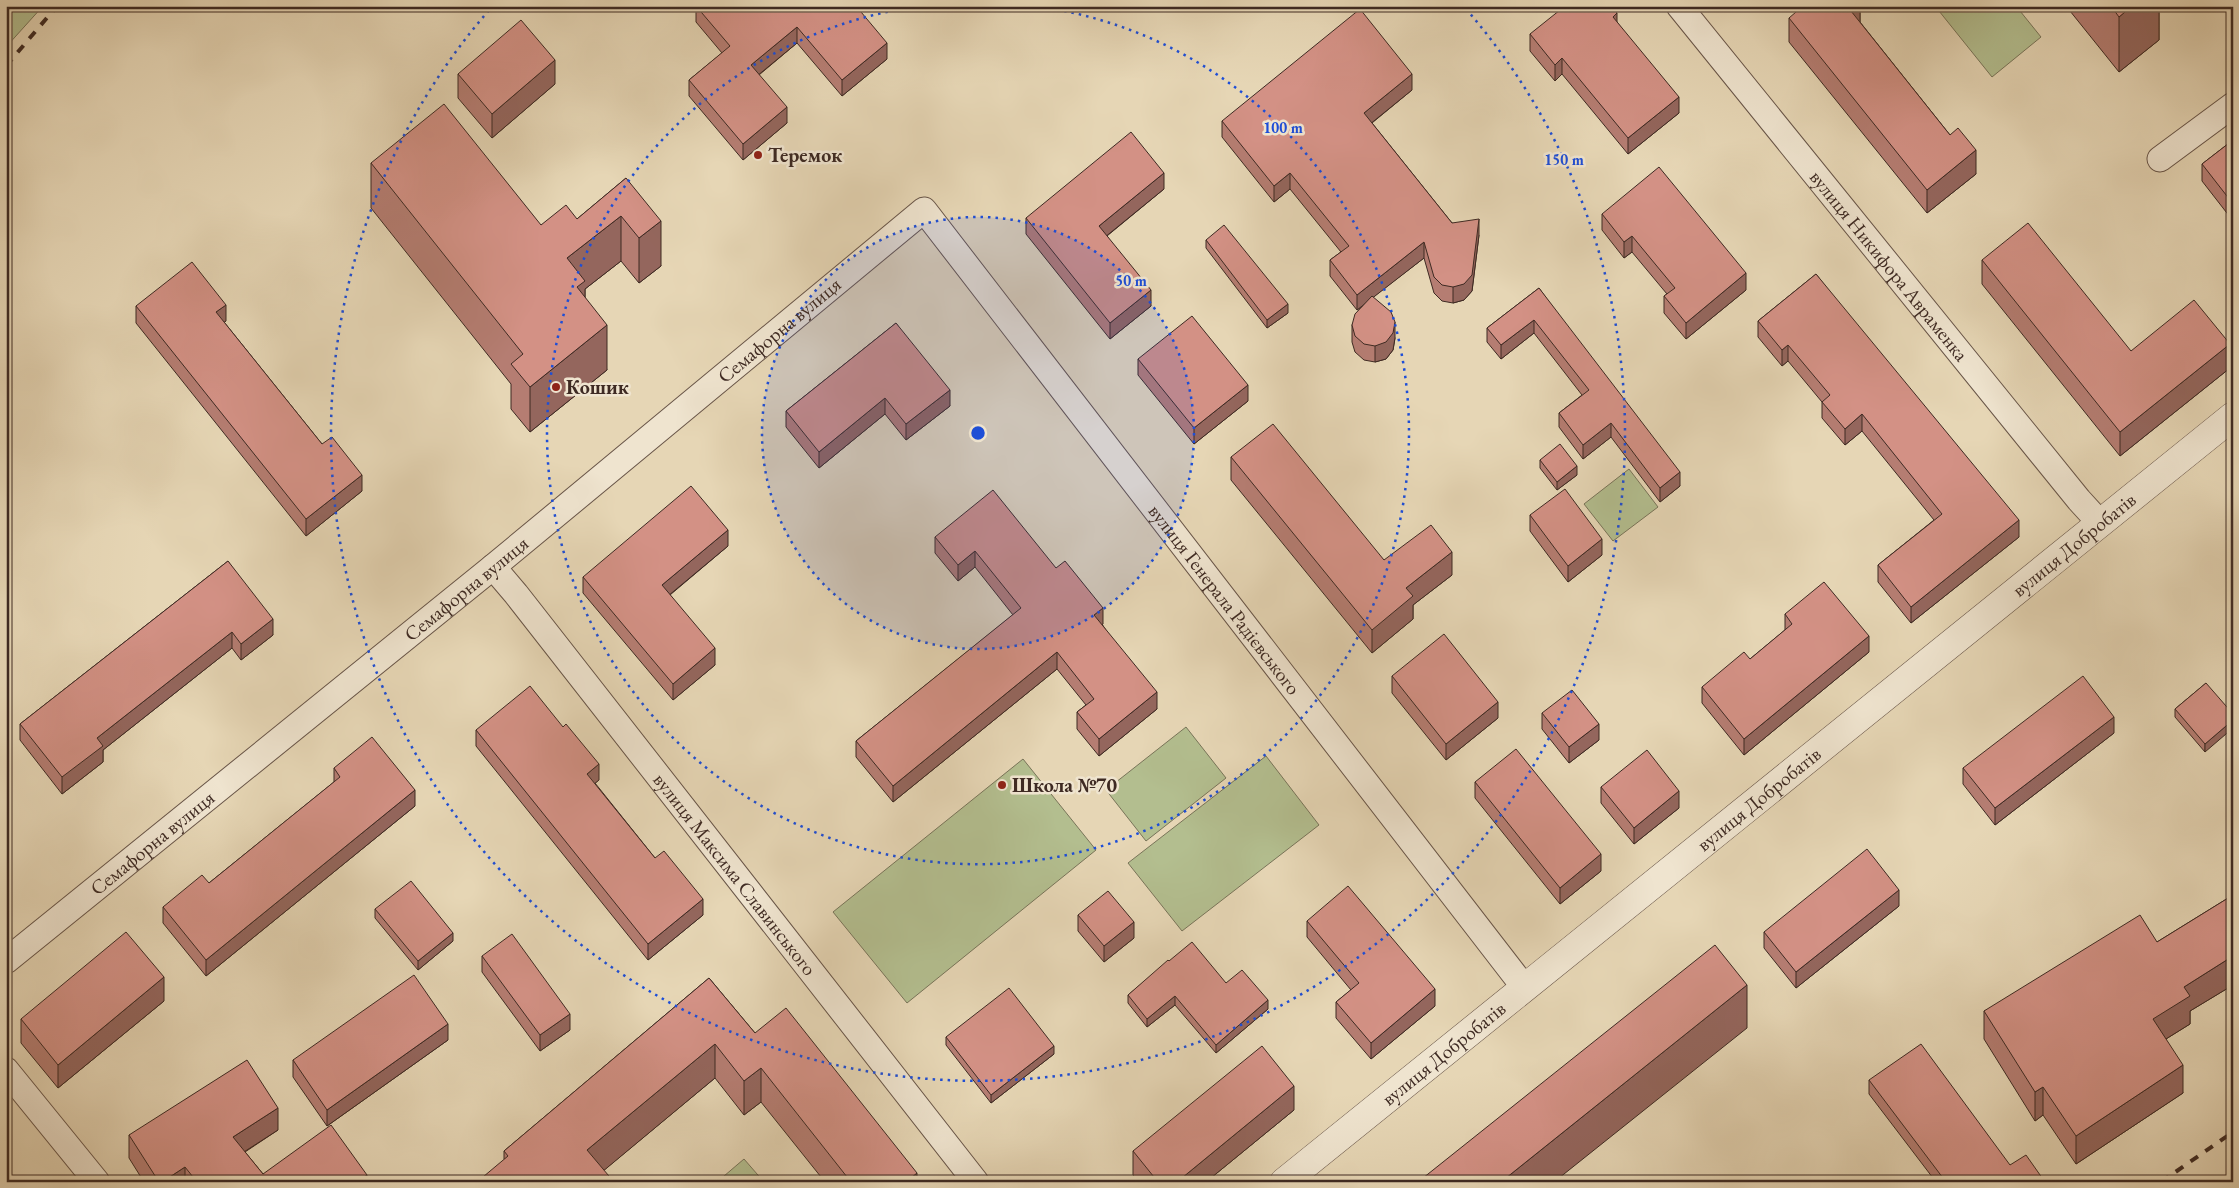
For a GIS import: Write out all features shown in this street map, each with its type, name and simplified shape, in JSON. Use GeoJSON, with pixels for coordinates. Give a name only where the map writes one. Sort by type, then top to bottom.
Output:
{"type":"FeatureCollection","features":[{"type":"Feature","properties":{"kind":"street","name":"вулиця Никифора Авраменка"},"geometry":{"type":"LineString","coordinates":[[1679,6],[2073,493],[2100,523]]}},
{"type":"Feature","properties":{"kind":"street"},"geometry":{"type":"LineString","coordinates":[[2160,159],[2233,105]]}},
{"type":"Feature","properties":{"kind":"street","name":"Семафорна вулиця"},"geometry":{"type":"LineString","coordinates":[[6,961],[493,567],[924,210]]}},
{"type":"Feature","properties":{"kind":"street","name":"вулиця Генерала Радієвського"},"geometry":{"type":"LineString","coordinates":[[924,210],[1524,988]]}},
{"type":"Feature","properties":{"kind":"street","name":"вулиця Добробатів"},"geometry":{"type":"LineString","coordinates":[[1284,1182],[2233,416]]}},
{"type":"Feature","properties":{"kind":"street","name":"вулиця Максима Славинського"},"geometry":{"type":"LineString","coordinates":[[493,567],[976,1182]]}},
{"type":"Feature","properties":{"kind":"street"},"geometry":{"type":"LineString","coordinates":[[6,1070],[97,1182]]}},
{"type":"Feature","properties":{"kind":"green space"},"geometry":{"type":"Polygon","coordinates":[[[6,6],[43,6],[6,47],[6,6]]]}},
{"type":"Feature","properties":{"kind":"green space"},"geometry":{"type":"Polygon","coordinates":[[[1935,6],[2016,6],[2041,37],[1992,77],[1935,6]]]}},
{"type":"Feature","properties":{"kind":"green space"},"geometry":{"type":"Polygon","coordinates":[[[1629,469],[1658,507],[1613,541],[1584,504],[1629,469]]]}},
{"type":"Feature","properties":{"kind":"green space"},"geometry":{"type":"Polygon","coordinates":[[[1186,727],[1226,778],[1146,841],[1106,790],[1186,727]]]}},
{"type":"Feature","properties":{"kind":"green space"},"geometry":{"type":"Polygon","coordinates":[[[1266,756],[1319,825],[1182,931],[1128,863],[1266,756]]]}},
{"type":"Feature","properties":{"kind":"green space"},"geometry":{"type":"Polygon","coordinates":[[[1023,759],[1096,850],[907,1003],[833,912],[1023,759]]]}},
{"type":"Feature","properties":{"kind":"green space"},"geometry":{"type":"Polygon","coordinates":[[[744,1159],[764,1182],[717,1182],[744,1159]]]}},
{"type":"Feature","properties":{"kind":"building"},"geometry":{"type":"Polygon","coordinates":[[[696,6],[774,6],[777,10],[781,6],[856,6],[887,43],[842,80],[797,27],[751,65],[787,107],[743,144],[689,80],[730,46],[696,6]]]}},
{"type":"Feature","properties":{"kind":"building"},"geometry":{"type":"Polygon","coordinates":[[[1565,6],[1612,6],[1617,13],[1613,17],[1679,97],[1628,138],[1562,58],[1555,65],[1530,34],[1565,6]]]}},
{"type":"Feature","properties":{"kind":"building"},"geometry":{"type":"Polygon","coordinates":[[[1803,6],[1856,6],[1851,11],[1950,135],[1958,128],[1976,150],[1927,190],[1789,18],[1803,6]]]}},
{"type":"Feature","properties":{"kind":"building"},"geometry":{"type":"Polygon","coordinates":[[[2111,6],[2132,6],[2119,17],[2111,6]]]}},
{"type":"Feature","properties":{"kind":"building"},"geometry":{"type":"Polygon","coordinates":[[[1360,9],[1412,74],[1364,113],[1452,223],[1479,219],[1472,275],[1464,284],[1453,287],[1442,285],[1434,277],[1424,242],[1357,295],[1330,260],[1349,246],[1290,173],[1274,186],[1222,121],[1360,9]]]}},
{"type":"Feature","properties":{"kind":"building"},"geometry":{"type":"Polygon","coordinates":[[[521,20],[555,60],[492,114],[458,74],[521,20]]]}},
{"type":"Feature","properties":{"kind":"building"},"geometry":{"type":"Polygon","coordinates":[[[444,104],[541,225],[566,205],[577,219],[626,178],[661,221],[639,238],[621,216],[567,258],[585,281],[577,287],[607,325],[530,387],[511,364],[523,354],[371,163],[444,104]]]}},
{"type":"Feature","properties":{"kind":"building"},"geometry":{"type":"Polygon","coordinates":[[[1131,132],[1164,173],[1099,226],[1151,290],[1110,323],[1026,218],[1131,132]]]}},
{"type":"Feature","properties":{"kind":"building"},"geometry":{"type":"Polygon","coordinates":[[[2233,140],[2233,198],[2230,200],[2202,164],[2233,140]]]}},
{"type":"Feature","properties":{"kind":"building"},"geometry":{"type":"Polygon","coordinates":[[[1659,167],[1746,273],[1686,323],[1664,296],[1675,288],[1632,236],[1624,242],[1602,214],[1659,167]]]}},
{"type":"Feature","properties":{"kind":"building"},"geometry":{"type":"Polygon","coordinates":[[[2028,223],[2131,351],[2194,300],[2230,344],[2120,432],[1982,260],[2028,223]]]}},
{"type":"Feature","properties":{"kind":"building"},"geometry":{"type":"Polygon","coordinates":[[[1224,225],[1288,304],[1267,320],[1206,240],[1224,225]]]}},
{"type":"Feature","properties":{"kind":"building"},"geometry":{"type":"Polygon","coordinates":[[[192,262],[226,305],[216,312],[322,444],[332,437],[362,475],[306,519],[136,306],[192,262]]]}},
{"type":"Feature","properties":{"kind":"building"},"geometry":{"type":"Polygon","coordinates":[[[1816,274],[2019,520],[1911,607],[1878,565],[1942,514],[1862,414],[1845,429],[1822,402],[1830,395],[1788,345],[1782,350],[1758,321],[1816,274]]]}},
{"type":"Feature","properties":{"kind":"building"},"geometry":{"type":"Polygon","coordinates":[[[1539,288],[1680,472],[1660,488],[1611,423],[1583,445],[1559,413],[1589,390],[1534,320],[1501,345],[1487,328],[1539,288]]]}},
{"type":"Feature","properties":{"kind":"building"},"geometry":{"type":"Polygon","coordinates":[[[1372,296],[1391,312],[1395,322],[1393,333],[1386,342],[1375,346],[1364,344],[1355,336],[1352,325],[1355,314],[1372,296]]]}},
{"type":"Feature","properties":{"kind":"building"},"geometry":{"type":"Polygon","coordinates":[[[1192,316],[1248,385],[1194,428],[1138,359],[1192,316]]]}},
{"type":"Feature","properties":{"kind":"building"},"geometry":{"type":"Polygon","coordinates":[[[896,323],[950,390],[906,424],[885,398],[819,452],[786,411],[896,323]]]}},
{"type":"Feature","properties":{"kind":"building"},"geometry":{"type":"Polygon","coordinates":[[[1273,424],[1384,560],[1431,525],[1452,552],[1406,588],[1413,596],[1372,630],[1231,457],[1273,424]]]}},
{"type":"Feature","properties":{"kind":"building"},"geometry":{"type":"Polygon","coordinates":[[[1560,444],[1577,466],[1557,482],[1540,460],[1560,444]]]}},
{"type":"Feature","properties":{"kind":"building"},"geometry":{"type":"Polygon","coordinates":[[[691,486],[728,530],[662,585],[715,648],[673,684],[583,577],[691,486]]]}},
{"type":"Feature","properties":{"kind":"building"},"geometry":{"type":"Polygon","coordinates":[[[1565,489],[1602,539],[1568,566],[1530,515],[1565,489]]]}},
{"type":"Feature","properties":{"kind":"building"},"geometry":{"type":"Polygon","coordinates":[[[993,490],[1056,568],[1065,561],[1103,608],[1094,615],[1157,692],[1099,739],[1077,712],[1094,699],[1057,652],[893,786],[856,741],[1021,608],[975,551],[958,565],[935,537],[993,490]]]}},
{"type":"Feature","properties":{"kind":"building"},"geometry":{"type":"Polygon","coordinates":[[[228,561],[273,619],[241,644],[232,632],[97,738],[103,746],[62,777],[20,724],[228,561]]]}},
{"type":"Feature","properties":{"kind":"building"},"geometry":{"type":"Polygon","coordinates":[[[1824,582],[1869,636],[1744,739],[1702,687],[1744,652],[1750,659],[1792,624],[1785,614],[1824,582]]]}},
{"type":"Feature","properties":{"kind":"building"},"geometry":{"type":"Polygon","coordinates":[[[1444,634],[1498,702],[1446,744],[1392,676],[1444,634]]]}},
{"type":"Feature","properties":{"kind":"building"},"geometry":{"type":"Polygon","coordinates":[[[2083,676],[2114,717],[1995,808],[1963,768],[2083,676]]]}},
{"type":"Feature","properties":{"kind":"building"},"geometry":{"type":"Polygon","coordinates":[[[2206,683],[2233,714],[2233,720],[2205,744],[2175,709],[2206,683]]]}},
{"type":"Feature","properties":{"kind":"building"},"geometry":{"type":"Polygon","coordinates":[[[530,686],[563,727],[566,724],[599,764],[587,774],[655,858],[664,851],[703,899],[648,944],[476,730],[530,686]]]}},
{"type":"Feature","properties":{"kind":"building"},"geometry":{"type":"Polygon","coordinates":[[[1572,690],[1599,724],[1569,747],[1542,713],[1572,690]]]}},
{"type":"Feature","properties":{"kind":"building"},"geometry":{"type":"Polygon","coordinates":[[[372,737],[415,790],[206,960],[163,907],[202,875],[209,883],[340,777],[334,768],[372,737]]]}},
{"type":"Feature","properties":{"kind":"building"},"geometry":{"type":"Polygon","coordinates":[[[1516,749],[1601,854],[1560,888],[1475,782],[1516,749]]]}},
{"type":"Feature","properties":{"kind":"building"},"geometry":{"type":"Polygon","coordinates":[[[1647,750],[1679,791],[1634,828],[1601,787],[1647,750]]]}},
{"type":"Feature","properties":{"kind":"building"},"geometry":{"type":"Polygon","coordinates":[[[1867,849],[1899,890],[1796,972],[1764,932],[1867,849]]]}},
{"type":"Feature","properties":{"kind":"building"},"geometry":{"type":"Polygon","coordinates":[[[411,881],[453,933],[418,961],[375,909],[411,881]]]}},
{"type":"Feature","properties":{"kind":"building"},"geometry":{"type":"Polygon","coordinates":[[[1348,886],[1435,989],[1371,1043],[1336,1002],[1359,983],[1307,921],[1348,886]]]}},
{"type":"Feature","properties":{"kind":"building"},"geometry":{"type":"Polygon","coordinates":[[[1108,891],[1134,922],[1104,946],[1078,915],[1108,891]]]}},
{"type":"Feature","properties":{"kind":"building"},"geometry":{"type":"Polygon","coordinates":[[[2233,895],[2233,956],[2184,987],[2190,996],[2153,1019],[2183,1065],[2076,1136],[2043,1087],[2035,1092],[1984,1011],[2140,915],[2157,942],[2233,895]]]}},
{"type":"Feature","properties":{"kind":"building"},"geometry":{"type":"Polygon","coordinates":[[[126,932],[164,977],[58,1065],[21,1019],[126,932]]]}},
{"type":"Feature","properties":{"kind":"building"},"geometry":{"type":"Polygon","coordinates":[[[512,934],[570,1014],[540,1035],[482,956],[512,934]]]}},
{"type":"Feature","properties":{"kind":"building"},"geometry":{"type":"Polygon","coordinates":[[[1192,942],[1226,983],[1242,970],[1268,1000],[1216,1045],[1175,996],[1147,1019],[1128,995],[1192,942]]]}},
{"type":"Feature","properties":{"kind":"building"},"geometry":{"type":"Polygon","coordinates":[[[1715,945],[1747,985],[1501,1182],[1418,1182],[1715,945]]]}},
{"type":"Feature","properties":{"kind":"building"},"geometry":{"type":"Polygon","coordinates":[[[414,975],[448,1024],[327,1110],[293,1060],[414,975]]]}},
{"type":"Feature","properties":{"kind":"building"},"geometry":{"type":"Polygon","coordinates":[[[709,978],[755,1033],[786,1008],[917,1173],[906,1182],[851,1182],[761,1068],[744,1081],[715,1044],[587,1150],[614,1182],[477,1182],[508,1156],[504,1151],[709,978]]]}},
{"type":"Feature","properties":{"kind":"building"},"geometry":{"type":"Polygon","coordinates":[[[1009,988],[1054,1046],[991,1095],[946,1037],[1009,988]]]}},
{"type":"Feature","properties":{"kind":"building"},"geometry":{"type":"Polygon","coordinates":[[[1921,1044],[2010,1165],[2026,1155],[2045,1182],[1946,1182],[1869,1080],[1921,1044]]]}},
{"type":"Feature","properties":{"kind":"building"},"geometry":{"type":"Polygon","coordinates":[[[1262,1046],[1294,1086],[1177,1182],[1158,1182],[1133,1151],[1262,1046]]]}},
{"type":"Feature","properties":{"kind":"building"},"geometry":{"type":"Polygon","coordinates":[[[247,1060],[278,1108],[233,1137],[263,1174],[331,1125],[367,1175],[357,1182],[197,1182],[185,1167],[159,1182],[129,1135],[247,1060]]]}},
{"type":"Feature","properties":{"kind":"railway"},"geometry":{"type":"LineString","coordinates":[[6,66],[57,6]]}},
{"type":"Feature","properties":{"kind":"railway"},"geometry":{"type":"LineString","coordinates":[[2161,1182],[2233,1132]]}},
{"type":"Feature","properties":{"kind":"place","name":"Теремок"},"geometry":{"type":"Point","coordinates":[758,155]}},
{"type":"Feature","properties":{"kind":"place","name":"Кошик"},"geometry":{"type":"Point","coordinates":[556,387]}},
{"type":"Feature","properties":{"kind":"place","name":"Школа №70"},"geometry":{"type":"Point","coordinates":[1002,785]}}]}
